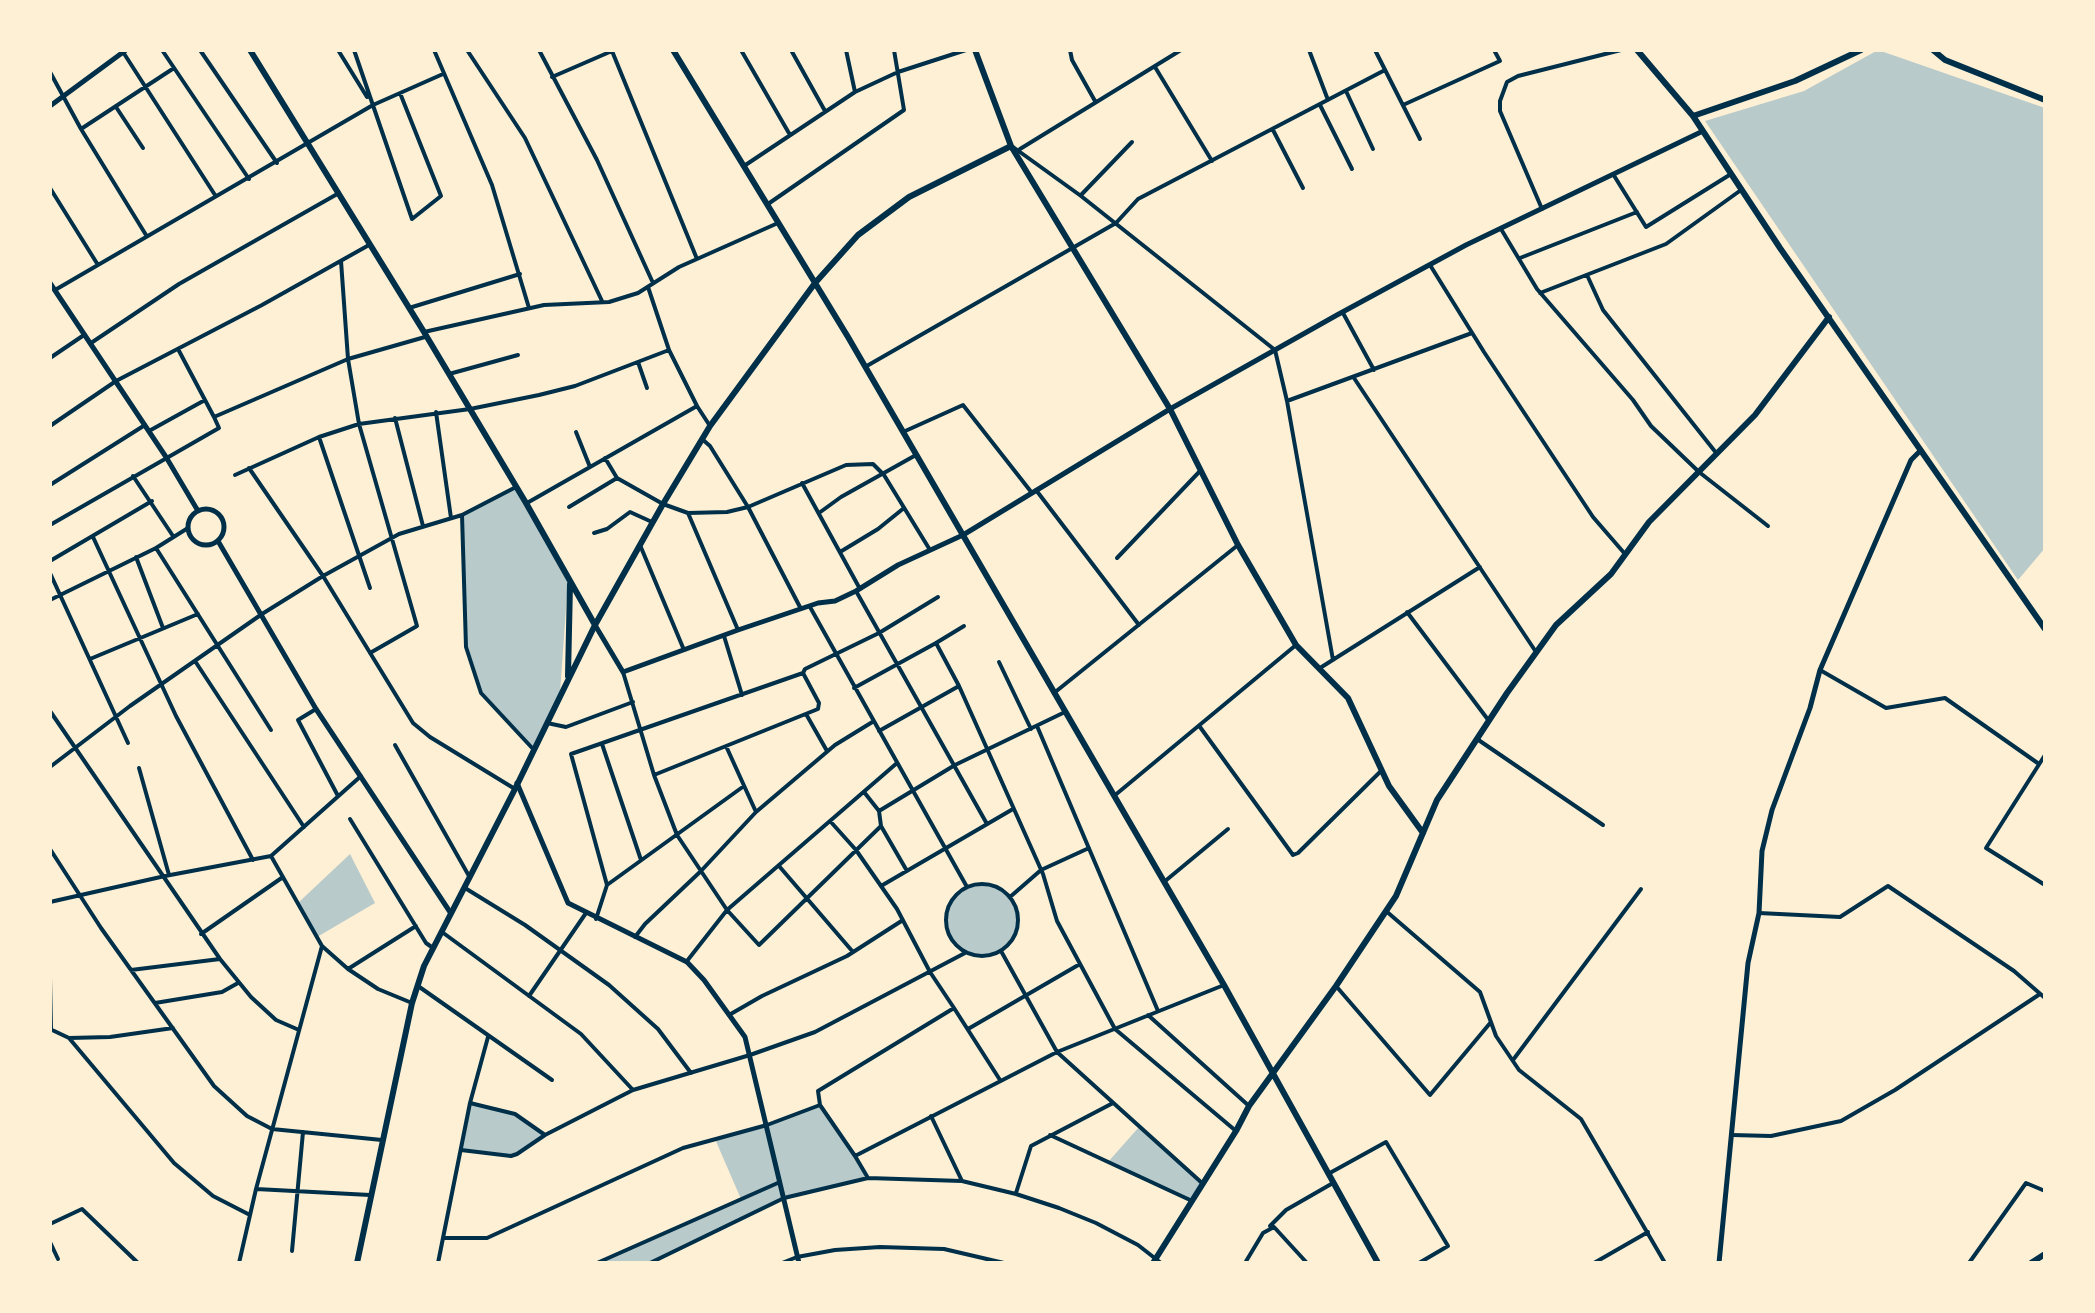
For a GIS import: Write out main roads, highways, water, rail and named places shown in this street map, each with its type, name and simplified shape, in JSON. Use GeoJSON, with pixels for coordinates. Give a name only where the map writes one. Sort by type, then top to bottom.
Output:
{"type":"FeatureCollection","features":[{"type":"Feature","properties":{"kind":"main road"},"geometry":{"type":"LineString","coordinates":[[250,50],[425,334],[595,625]]}},
{"type":"Feature","properties":{"kind":"main road"},"geometry":{"type":"LineString","coordinates":[[673,50],[963,535],[1224,985],[1378,1263]]}},
{"type":"Feature","properties":{"kind":"main road"},"geometry":{"type":"LineString","coordinates":[[975,50],[1011,146],[1170,409],[1238,545],[1296,645],[1348,698],[1389,786],[1423,833]]}},
{"type":"Feature","properties":{"kind":"main road"},"geometry":{"type":"LineString","coordinates":[[1637,50],[1693,116],[2045,629]]}},
{"type":"Feature","properties":{"kind":"main road"},"geometry":{"type":"LineString","coordinates":[[1693,116],[1795,81],[1861,50]]}},
{"type":"Feature","properties":{"kind":"main road"},"geometry":{"type":"LineString","coordinates":[[1933,50],[1945,60],[2045,100]]}},
{"type":"Feature","properties":{"kind":"main road"},"geometry":{"type":"LineString","coordinates":[[357,1263],[412,1003],[433,948],[595,625],[652,522],[710,426],[815,283],[858,235],[909,197],[1011,146]]}},
{"type":"Feature","properties":{"kind":"main road"},"geometry":{"type":"LineString","coordinates":[[1157,1261],[1190,1200],[1249,1106],[1336,986],[1396,896],[1437,800],[1536,652],[1556,625],[1611,574],[1649,522],[1755,415],[1829,317]]}},
{"type":"Feature","properties":{"kind":"main road"},"geometry":{"type":"LineString","coordinates":[[568,678],[570,580]]}},
{"type":"Feature","properties":{"kind":"main road"},"geometry":{"type":"LineString","coordinates":[[2031,1263],[2045,1254]]}}]}
